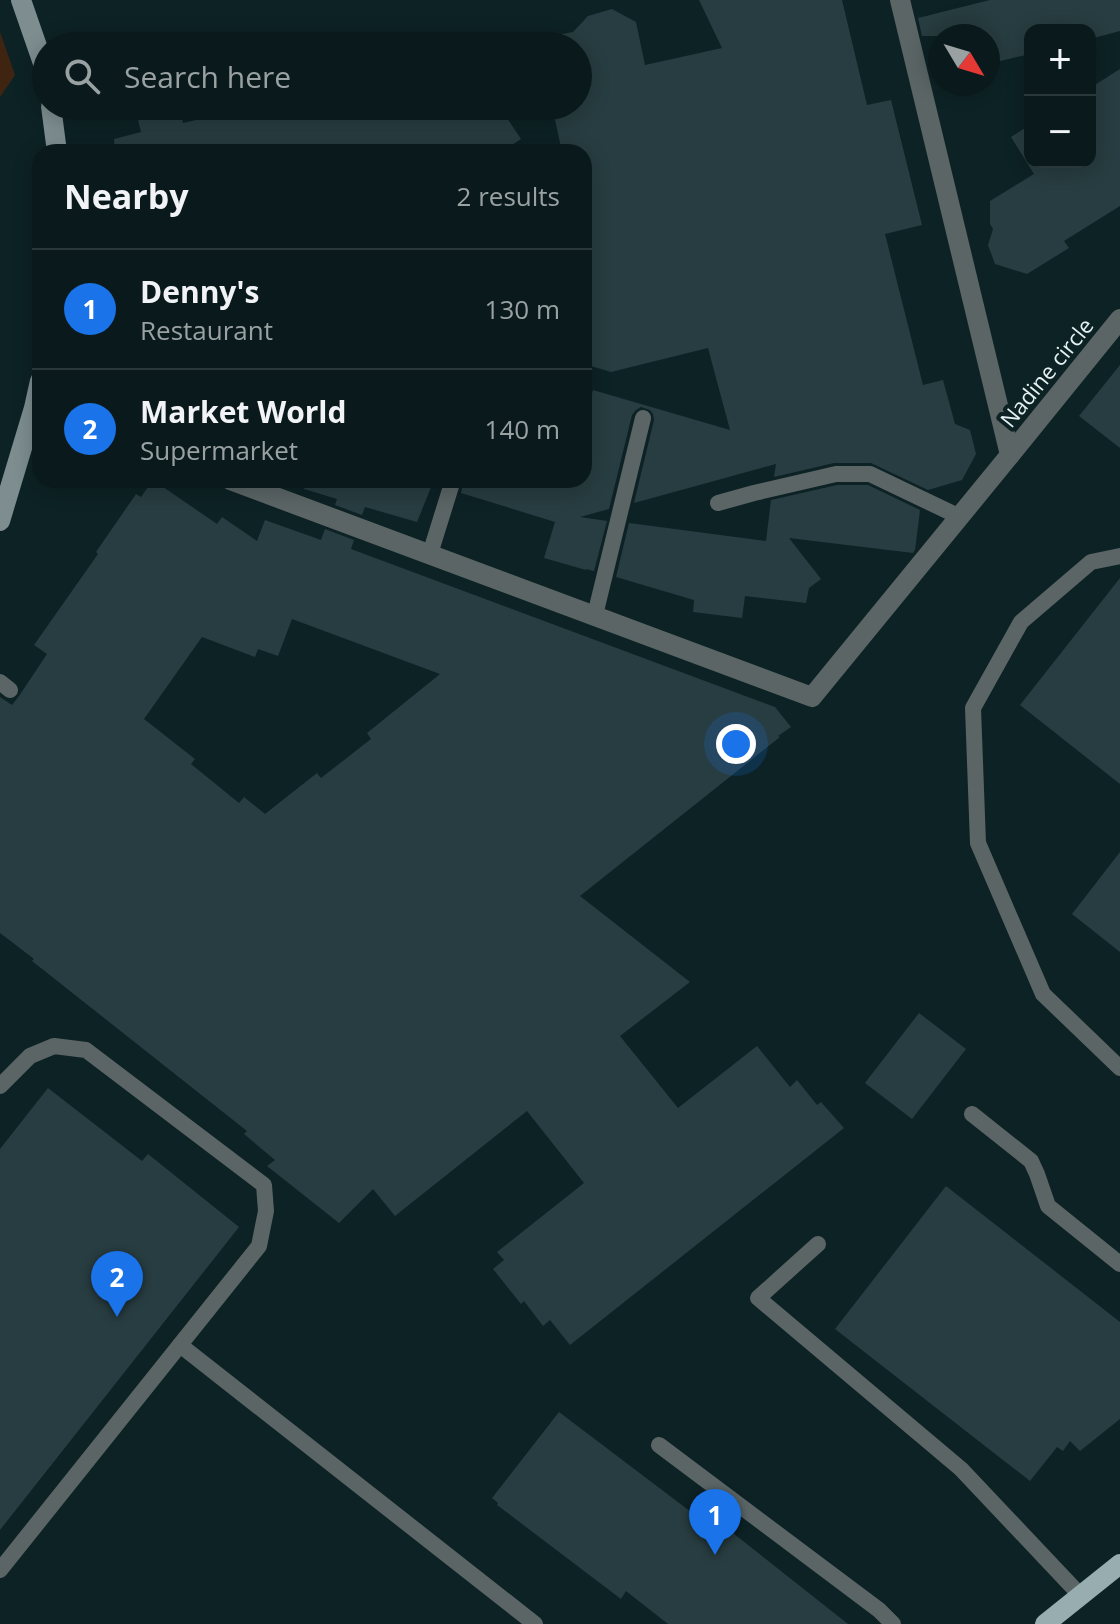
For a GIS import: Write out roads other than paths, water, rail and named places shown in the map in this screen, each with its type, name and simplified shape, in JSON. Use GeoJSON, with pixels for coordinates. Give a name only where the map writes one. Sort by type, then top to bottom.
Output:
{"type":"FeatureCollection","features":[{"type":"Feature","properties":{"kind":"main road"},"geometry":{"type":"LineString","coordinates":[[1045,1624],[1120,1564]]}},
{"type":"Feature","properties":{"kind":"street"},"geometry":{"type":"LineString","coordinates":[[21,0],[32,32]]}},
{"type":"Feature","properties":{"kind":"street"},"geometry":{"type":"LineString","coordinates":[[900,0],[1010,455]]}},
{"type":"Feature","properties":{"kind":"street"},"geometry":{"type":"LineString","coordinates":[[53,120],[56,144]]}},
{"type":"Feature","properties":{"kind":"street","name":"Nadine circle"},"geometry":{"type":"LineString","coordinates":[[595,615],[812,697],[1120,319]]}},
{"type":"Feature","properties":{"kind":"street"},"geometry":{"type":"LineString","coordinates":[[0,521],[32,425]]}},
{"type":"Feature","properties":{"kind":"street"},"geometry":{"type":"LineString","coordinates":[[271,488],[430,554],[595,615]]}},
{"type":"Feature","properties":{"kind":"lane"},"geometry":{"type":"LineString","coordinates":[[595,615],[643,418]]}},
{"type":"Feature","properties":{"kind":"lane"},"geometry":{"type":"LineString","coordinates":[[718,503],[836,474],[870,474],[960,517]]}},
{"type":"Feature","properties":{"kind":"lane"},"geometry":{"type":"LineString","coordinates":[[430,554],[451,488]]}},
{"type":"Feature","properties":{"kind":"lane"},"geometry":{"type":"LineString","coordinates":[[1120,556],[1091,562],[1021,622],[973,708],[978,843],[1043,994],[1120,1068]]}},
{"type":"Feature","properties":{"kind":"lane"},"geometry":{"type":"LineString","coordinates":[[0,1086],[30,1056],[54,1046],[86,1050],[264,1185],[266,1211],[259,1246],[0,1570]]}},
{"type":"Feature","properties":{"kind":"lane"},"geometry":{"type":"LineString","coordinates":[[972,1114],[1031,1161],[1048,1206],[1120,1264]]}},
{"type":"Feature","properties":{"kind":"lane"},"geometry":{"type":"LineString","coordinates":[[818,1244],[758,1298],[961,1469],[1081,1596]]}},
{"type":"Feature","properties":{"kind":"lane"},"geometry":{"type":"LineString","coordinates":[[180,1345],[535,1624]]}},
{"type":"Feature","properties":{"kind":"lane"},"geometry":{"type":"LineString","coordinates":[[659,1445],[879,1610],[893,1624]]}},
{"type":"Feature","properties":{"kind":"place","name":"Market World"},"geometry":{"type":"Point","coordinates":[117,1317]}},
{"type":"Feature","properties":{"kind":"place","name":"Denny's"},"geometry":{"type":"Point","coordinates":[715,1555]}}]}
